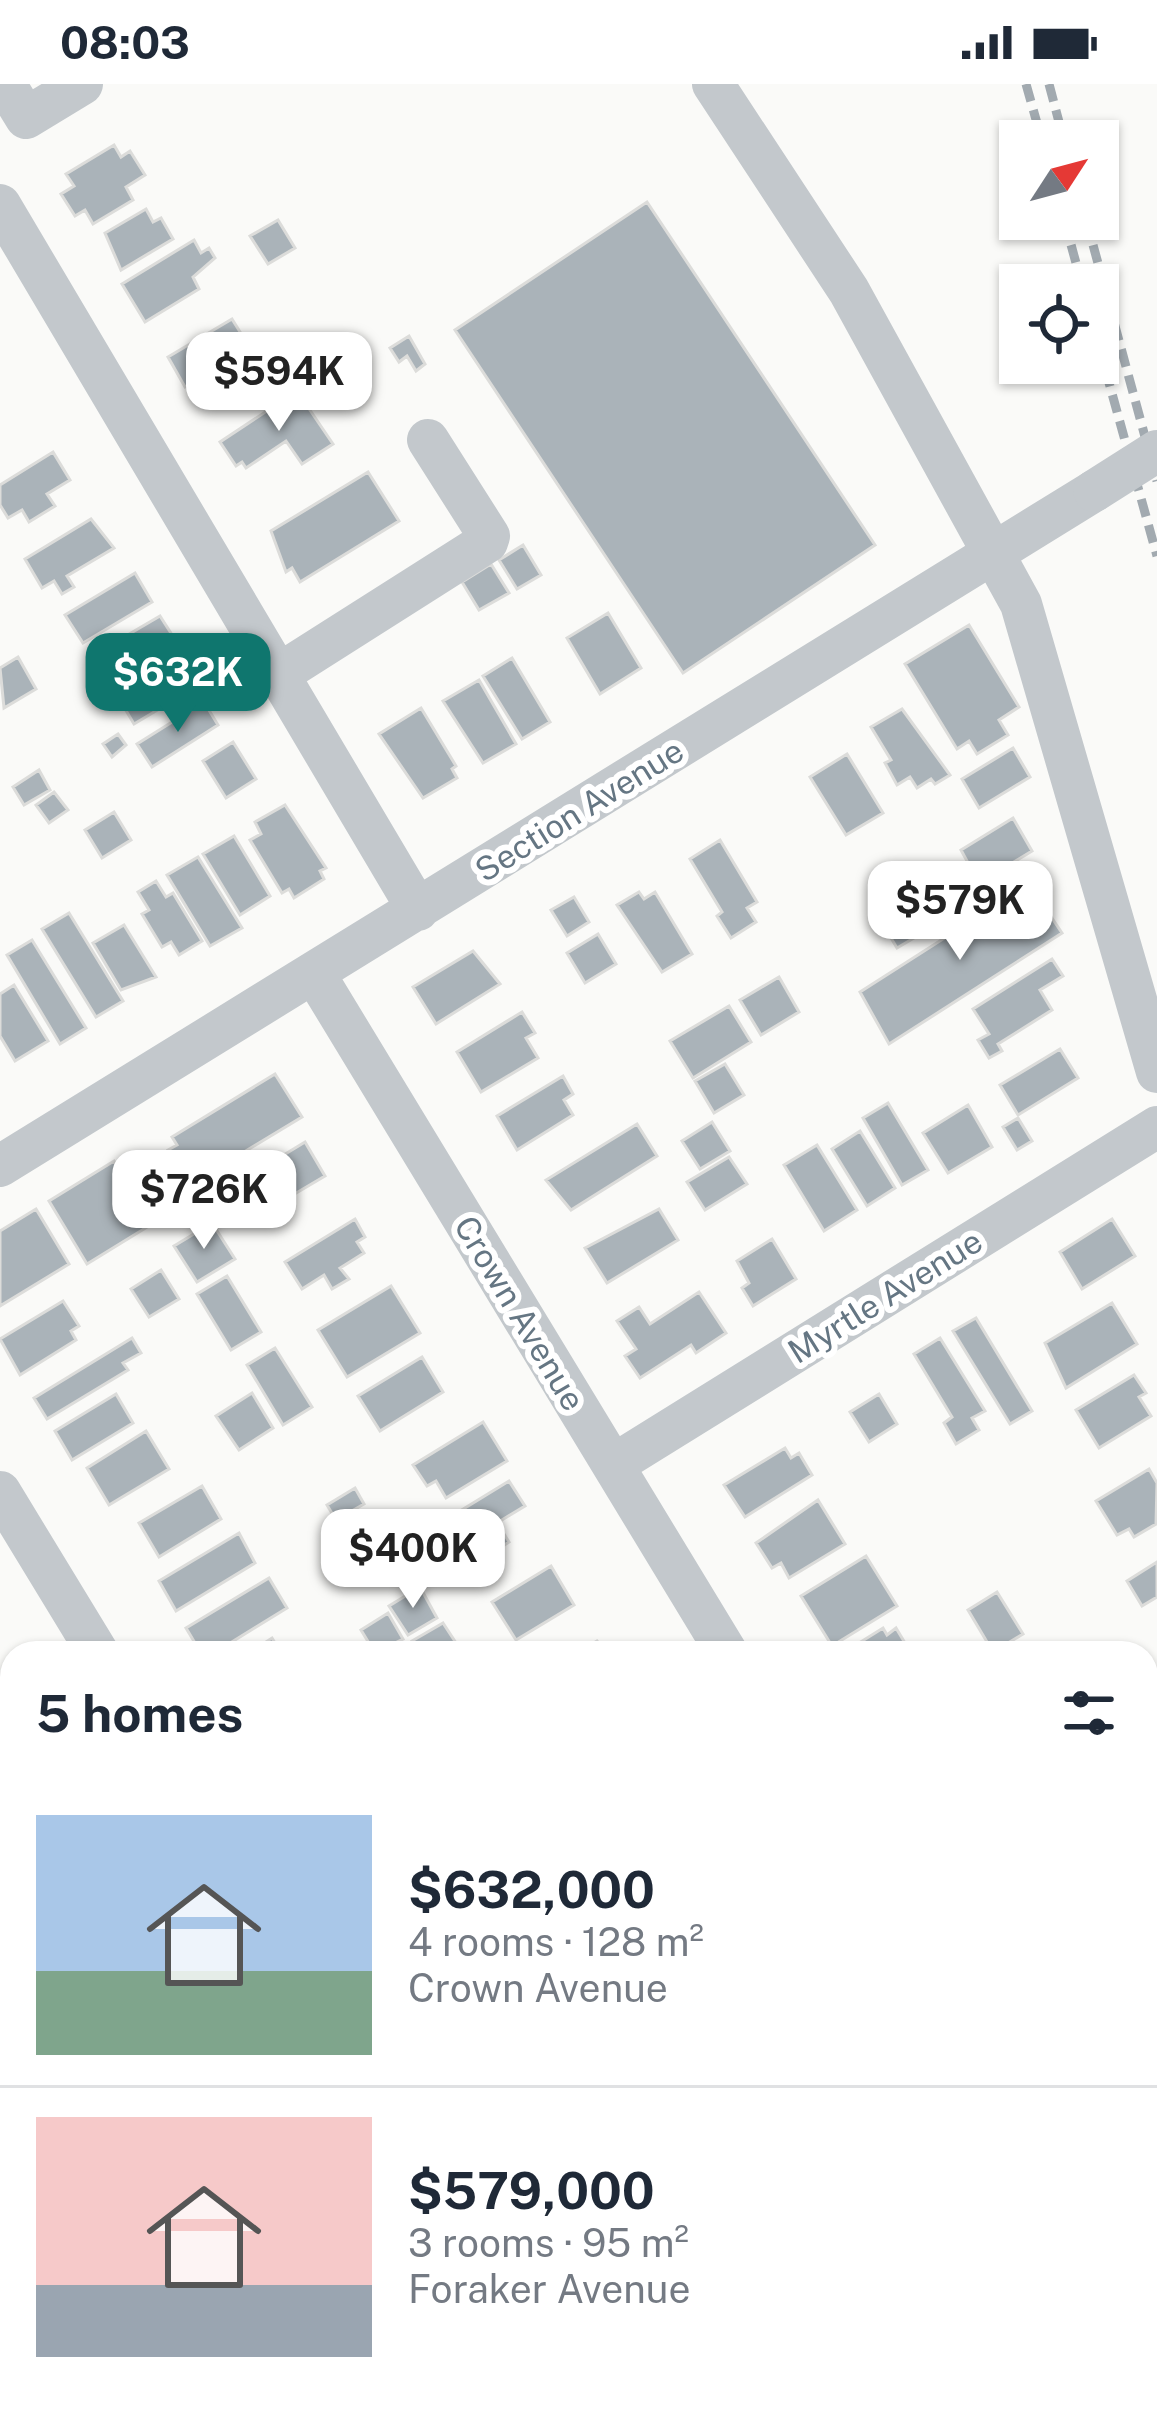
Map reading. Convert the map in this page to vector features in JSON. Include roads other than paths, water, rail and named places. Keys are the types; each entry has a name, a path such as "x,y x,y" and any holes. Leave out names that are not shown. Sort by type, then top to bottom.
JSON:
{"street":[{"path":"5,84 26,118 82,84"},
{"path":"713,84 849,291 1021,604 1157,1072"},
{"path":"0,205 418,910"},
{"path":"276,676 487,542 490,536 428,440"},
{"name":"Section Avenue","path":"0,1166 1157,451"},
{"name":"Crown Avenue","path":"314,973 721,1641"},
{"name":"Myrtle Avenue","path":"613,1465 1157,1127"},
{"path":"0,1492 91,1641"}],"railway":[{"path":"1026,84 1036,120"},
{"path":"1049,84 1058,120"},
{"path":"1070,240 1076,264"},
{"path":"1092,240 1157,481"},
{"path":"1109,384 1157,556"}]}
